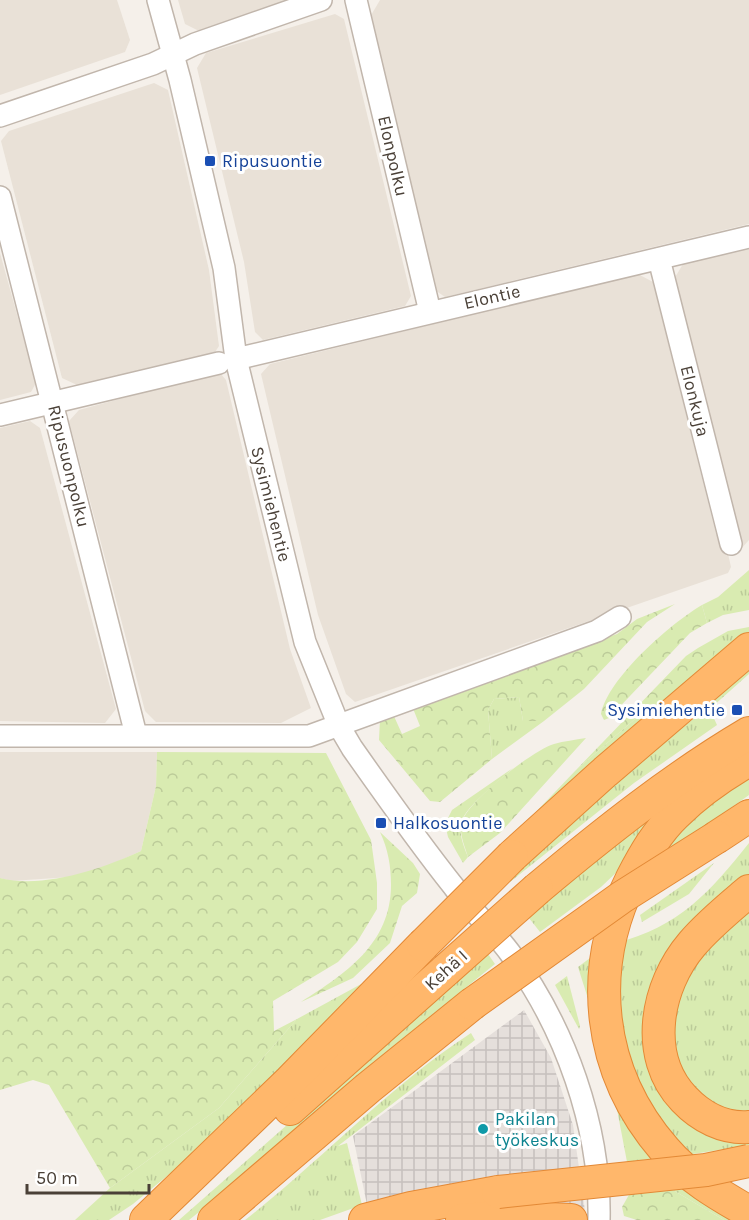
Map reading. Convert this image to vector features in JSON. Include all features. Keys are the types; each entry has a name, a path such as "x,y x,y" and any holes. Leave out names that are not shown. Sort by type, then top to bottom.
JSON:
{"highway":[{"path":"146,1220 290,1081 512,856 605,772 749,649"},
{"name":"Kehä I","path":"154,1220 240,1153 537,889 629,813 711,756 749,733"},
{"path":"749,760 696,796 675,815 652,844 622,899 611,927 603,980 613,1055 629,1096 649,1130 666,1152 691,1174 749,1212"},
{"path":"214,1220 368,1088 472,1004 613,903 749,816"},
{"path":"749,891 708,927 684,956 663,1000 658,1033 665,1066 681,1097 708,1119 725,1125 749,1128"},
{"path":"365,1220 411,1208 499,1205 749,1161"},
{"path":"462,1220 499,1205 571,1220"}],"street":[{"name":"Sysimiehentie","path":"158,0 224,268 228,361 305,642 339,726 454,888 510,953 542,1004 576,1081 587,1121 597,1184 599,1220"},
{"path":"0,116 153,64 195,44 321,0"},
{"name":"Elonpolku","path":"356,0 430,312"},
{"name":"Ripusuonpolku","path":"0,197 136,735"},
{"name":"Elontie","path":"0,415 749,237"},
{"name":"Elonkuja","path":"659,259 731,544"},
{"path":"0,736 309,736 597,631 620,617"}],"shaded area":[{"path":"0,0 117,0 130,40 125,52 0,95"},
{"path":"178,0 289,0 199,31 185,24"},
{"path":"380,0 749,0 749,224 445,297 435,290 370,17"},
{"path":"335,14 344,19 411,296 405,306 263,340 255,332 244,262 197,68 206,53"},
{"path":"154,83 168,90 209,270 219,346 215,352 77,385 62,378 1,141 9,131"},
{"path":"749,247 749,540 739,551 674,279 683,264"},
{"path":"0,253 36,383 31,392 0,400"},
{"path":"638,274 653,282 716,534 726,545 731,567 728,573 355,702 346,694 318,615 261,374 270,364"},
{"path":"220,373 226,380 290,649 311,708 281,723 156,722 145,711 69,421 79,410"},
{"path":"30,421 40,428 116,709 105,723 0,721 0,428"},
{"path":"0,752 157,752 156,786 141,851 108,866 71,877 11,881 0,878"},
{"path":"524,1010 551,1058 573,1125 586,1218 367,1205 353,1136"}],"green space":[{"path":"749,570 749,610 723,615 707,623 702,605 718,597"},
{"path":"675,604 647,622 584,689 544,721 523,721 519,697 494,699 488,710 492,759 440,802 430,801 379,740 380,719 393,714 402,734 420,726 412,706 617,634 637,619"},
{"path":"702,605 707,623 690,633 609,718 604,720 601,714 606,700 628,668 658,638"},
{"path":"749,627 749,632 710,667 713,648 698,648 728,631"},
{"path":"713,647 713,656 708,665 692,683 654,711 643,712 576,770 686,656 698,648"},
{"path":"749,667 749,674 712,707 711,712 717,725 634,783 510,882 508,880 616,780 706,709"},
{"path":"519,697 523,721 544,721 492,759 488,710 494,699"},
{"path":"654,711 509,840 576,770 643,712"},
{"path":"586,738 500,833 468,857 461,825 473,804 500,779 544,748"},
{"path":"157,752 326,753 371,840 377,883 377,909 357,942 338,962 273,1001 274,1031 297,1019 219,1108 110,1188 49,1085 33,1080 0,1090 0,878 17,881 53,879 90,870 141,851 156,786"},
{"path":"513,768 468,810 463,818 462,841 468,857 463,863 448,837 445,824 452,810"},
{"path":"749,773 749,795 653,864 678,831"},
{"path":"667,798 620,869 601,887 540,932 529,918 550,893"},
{"path":"380,832 413,863 420,874 417,893 402,906 390,943 353,978 301,1002 349,968 374,941 383,924 389,906 391,878 387,851"},
{"path":"749,843 749,878 728,896 652,1051 749,1137 749,1145 681,1156 619,1054 616,943 658,928 692,905 721,877"},
{"path":"714,863 689,894 642,922 640,915"},
{"path":"749,905 749,1118 711,1110 672,1060 678,985 716,931"},
{"path":"488,954 495,964 359,1074 199,1212 189,1220 179,1220 446,985"},
{"path":"594,955 589,1002 578,967"},
{"path":"567,976 580,1026 579,1029 555,985"},
{"path":"363,983 367,987 195,1153 133,1204 109,1220 75,1220 110,1188 219,1108 297,1019"},
{"path":"471,1033 475,1040 338,1146 347,1143 362,1205 320,1220 245,1220 383,1100"},
{"path":"615,1099 657,1158 627,1162"},
{"path":"686,1187 743,1220 724,1220 671,1189"},
{"path":"671,1189 724,1220 637,1220 624,1216 622,1207 630,1193"}],"place":[{"name":"Ripusuontie","path":"210,161"},
{"name":"Sysimiehentie","path":"737,710"},
{"name":"Halkosuontie","path":"381,823"},
{"name":"Pakilan työkeskus","path":"483,1129"}]}
